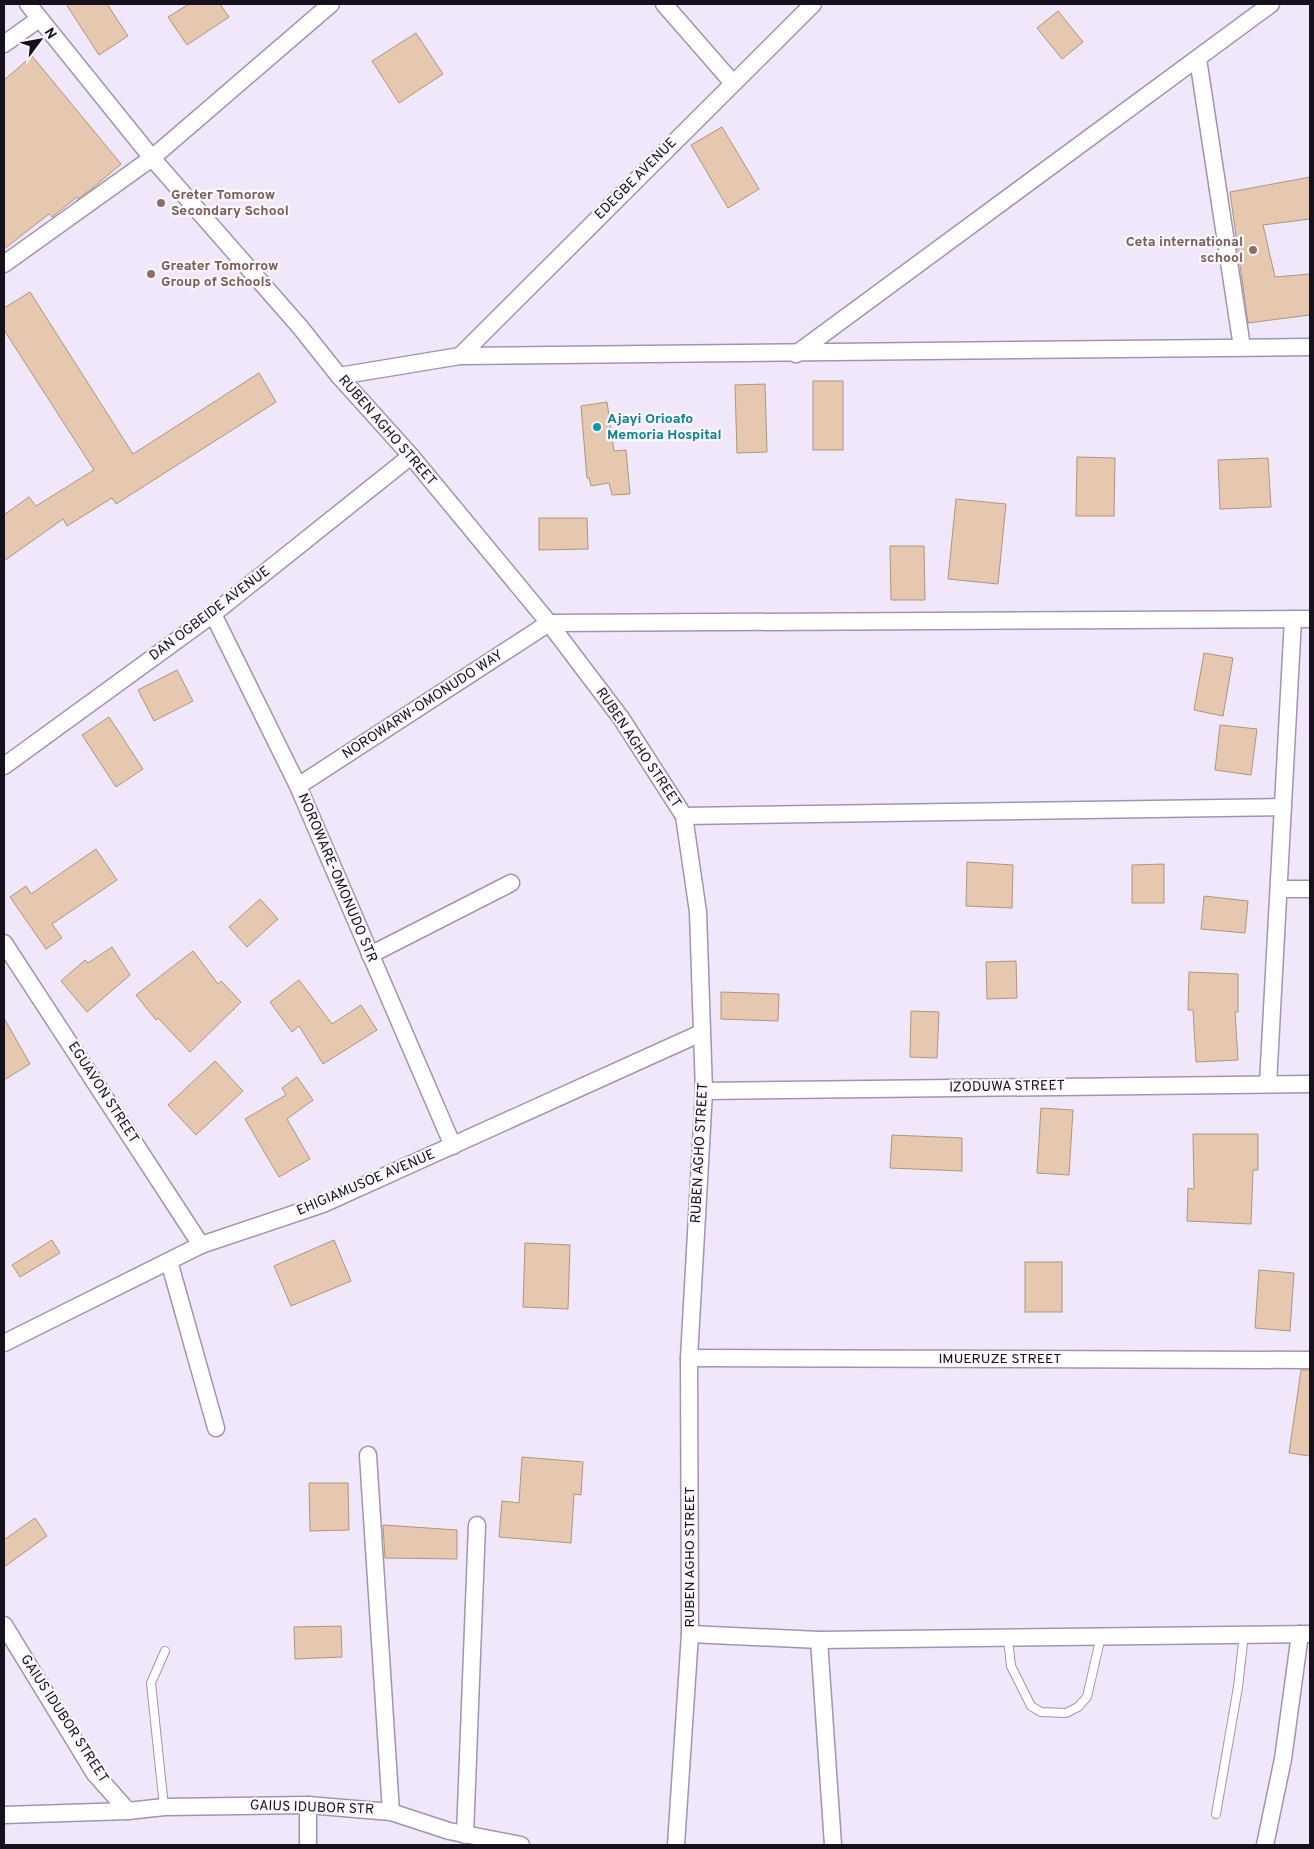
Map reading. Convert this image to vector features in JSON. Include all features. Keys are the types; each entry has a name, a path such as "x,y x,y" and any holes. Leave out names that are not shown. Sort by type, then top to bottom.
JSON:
{"street":[{"name":"RUBEN AGHO STREET","path":"28,4 152,158 300,327 339,376 411,456 549,623 621,718 684,816 698,912 704,1091 689,1358 690,1634 676,1845"},
{"path":"4,264 152,158 331,4"},
{"path":"664,4 732,82"},
{"name":"EDEGBE AVENUE","path":"460,356 732,82 813,4"},
{"path":"796,354 1271,4"},
{"path":"4,44 39,19"},
{"path":"1198,59 1242,347"},
{"path":"339,376 460,356 796,354 1310,347"},
{"name":"DAN OGBEIDE AVENUE","path":"4,766 213,614 411,456"},
{"name":"NOROWARE-OMONUDO STR","path":"213,614 298,786 453,1146"},
{"path":"549,623 1310,619"},
{"path":"1268,1084 1293,620"},
{"name":"NOROWARW-OMONUDO WAY","path":"298,786 549,623"},
{"path":"684,816 1283,807"},
{"path":"370,955 511,884"},
{"path":"1279,889 1310,889"},
{"name":"EGUAVON STREET","path":"4,943 201,1245"},
{"name":"EHIGIAMUSOE AVENUE","path":"4,1343 201,1245 323,1204 701,1033"},
{"name":"IZODUWA STREET","path":"704,1091 1310,1084"},
{"path":"169,1260 216,1428"},
{"name":"IMUERUZE STREET","path":"689,1358 1310,1360"},
{"path":"368,1455 390,1812"},
{"path":"465,1835 477,1525"},
{"name":"GAIUS IDUBOR STREET","path":"4,1625 95,1774 128,1810"},
{"path":"690,1634 819,1640 1305,1634 1283,1759 1265,1845"},
{"path":"819,1640 833,1845"},
{"path":"308,1805 308,1845"},
{"name":"GAIUS IDUBOR STR","path":"4,1815 164,1807 308,1805 390,1812 465,1835 521,1845"}],"lane":[{"path":"1216,1814 1238,1687 1244,1634"},
{"path":"1008,1639 1012,1666 1031,1706 1042,1712 1066,1713 1078,1707 1087,1697 1101,1636"},
{"path":"164,1807 151,1683 165,1651"}],"building":[{"path":"66,4 107,4 128,36 99,55"},
{"path":"189,4 220,4 229,17 187,45 168,17"},
{"path":"1058,11 1083,42 1062,59 1037,28"},
{"path":"416,33 443,74 399,103 372,61"},
{"path":"32,56 121,164 78,199 77,197 52,217 49,214 4,249 4,80"},
{"path":"722,127 759,189 728,208 691,145"},
{"name":"Ceta international school","path":"1310,177 1310,219 1263,225 1275,277 1310,274 1310,315 1248,323 1230,192"},
{"path":"30,292 133,454 259,373 276,402 116,504 112,498 67,526 63,519 4,561 4,515 29,497 36,506 94,470 4,330 4,308"},
{"path":"813,381 843,381 843,450 813,450"},
{"path":"765,384 767,452 737,453 735,385"},
{"name":"Ajayi Orioafo Memoria Hospital","path":"607,402 614,451 626,450 630,494 612,495 609,483 591,486 589,478 587,478 581,406"},
{"path":"1077,457 1115,458 1114,516 1076,516"},
{"path":"1268,458 1271,507 1220,509 1218,460"},
{"path":"956,499 1006,504 998,584 948,579"},
{"path":"539,518 587,518 588,549 539,550"},
{"path":"890,546 924,546 925,600 891,600"},
{"path":"1204,653 1233,658 1223,716 1194,710"},
{"path":"177,670 193,701 154,721 138,690"},
{"path":"109,717 143,769 116,787 82,735"},
{"path":"1220,725 1257,729 1251,775 1215,770"},
{"path":"96,849 117,880 52,924 62,938 46,949 10,897 26,886 31,894"},
{"path":"967,862 1013,865 1012,908 966,906"},
{"path":"1164,864 1164,903 1132,903 1132,865"},
{"path":"1204,896 1248,901 1245,933 1201,929"},
{"path":"260,899 278,919 247,947 229,927"},
{"path":"112,947 130,975 87,1012 61,981 85,960 88,963"},
{"path":"193,951 218,984 221,981 241,1002 190,1052 158,1018 156,1020 136,995"},
{"path":"1016,961 1017,998 987,999 986,962"},
{"path":"1189,972 1238,974 1238,1012 1235,1012 1238,1060 1196,1062 1193,1010 1188,1010"},
{"path":"299,980 332,1024 361,1005 377,1030 323,1064 299,1026 292,1032 270,1002"},
{"path":"721,992 779,994 778,1021 721,1019"},
{"path":"911,1011 939,1012 937,1058 910,1057"},
{"path":"4,1018 30,1064 4,1080"},
{"path":"215,1061 243,1091 196,1135 168,1105"},
{"path":"297,1077 313,1100 287,1119 310,1159 279,1177 245,1119 286,1095 282,1088"},
{"path":"1041,1108 1073,1110 1069,1175 1037,1173"},
{"path":"1193,1134 1258,1134 1258,1170 1253,1170 1251,1224 1187,1221 1188,1188 1194,1189"},
{"path":"892,1135 962,1138 962,1171 890,1168"},
{"path":"52,1240 60,1253 20,1277 12,1265"},
{"path":"334,1240 351,1281 291,1306 274,1266"},
{"path":"525,1243 570,1245 568,1309 523,1307"},
{"path":"1025,1262 1062,1262 1062,1312 1025,1312"},
{"path":"1259,1270 1294,1273 1290,1331 1255,1328"},
{"path":"1301,1370 1310,1370 1310,1456 1289,1453"},
{"path":"522,1457 583,1462 581,1495 574,1494 571,1543 499,1537 502,1501 519,1503"},
{"path":"309,1483 348,1483 349,1530 310,1531"},
{"path":"35,1518 47,1536 4,1567 4,1540"},
{"path":"383,1525 457,1530 457,1559 385,1558"},
{"path":"341,1626 342,1657 295,1659 294,1627"}],"place":[{"name":"Greter Tomorow Secondary School","path":"161,203"},
{"name":"Ceta international school","path":"1253,250"},
{"name":"Greater Tomorrow Group of Schools","path":"151,274"},
{"name":"Ajayi Orioafo Memoria Hospital","path":"597,427"}]}
